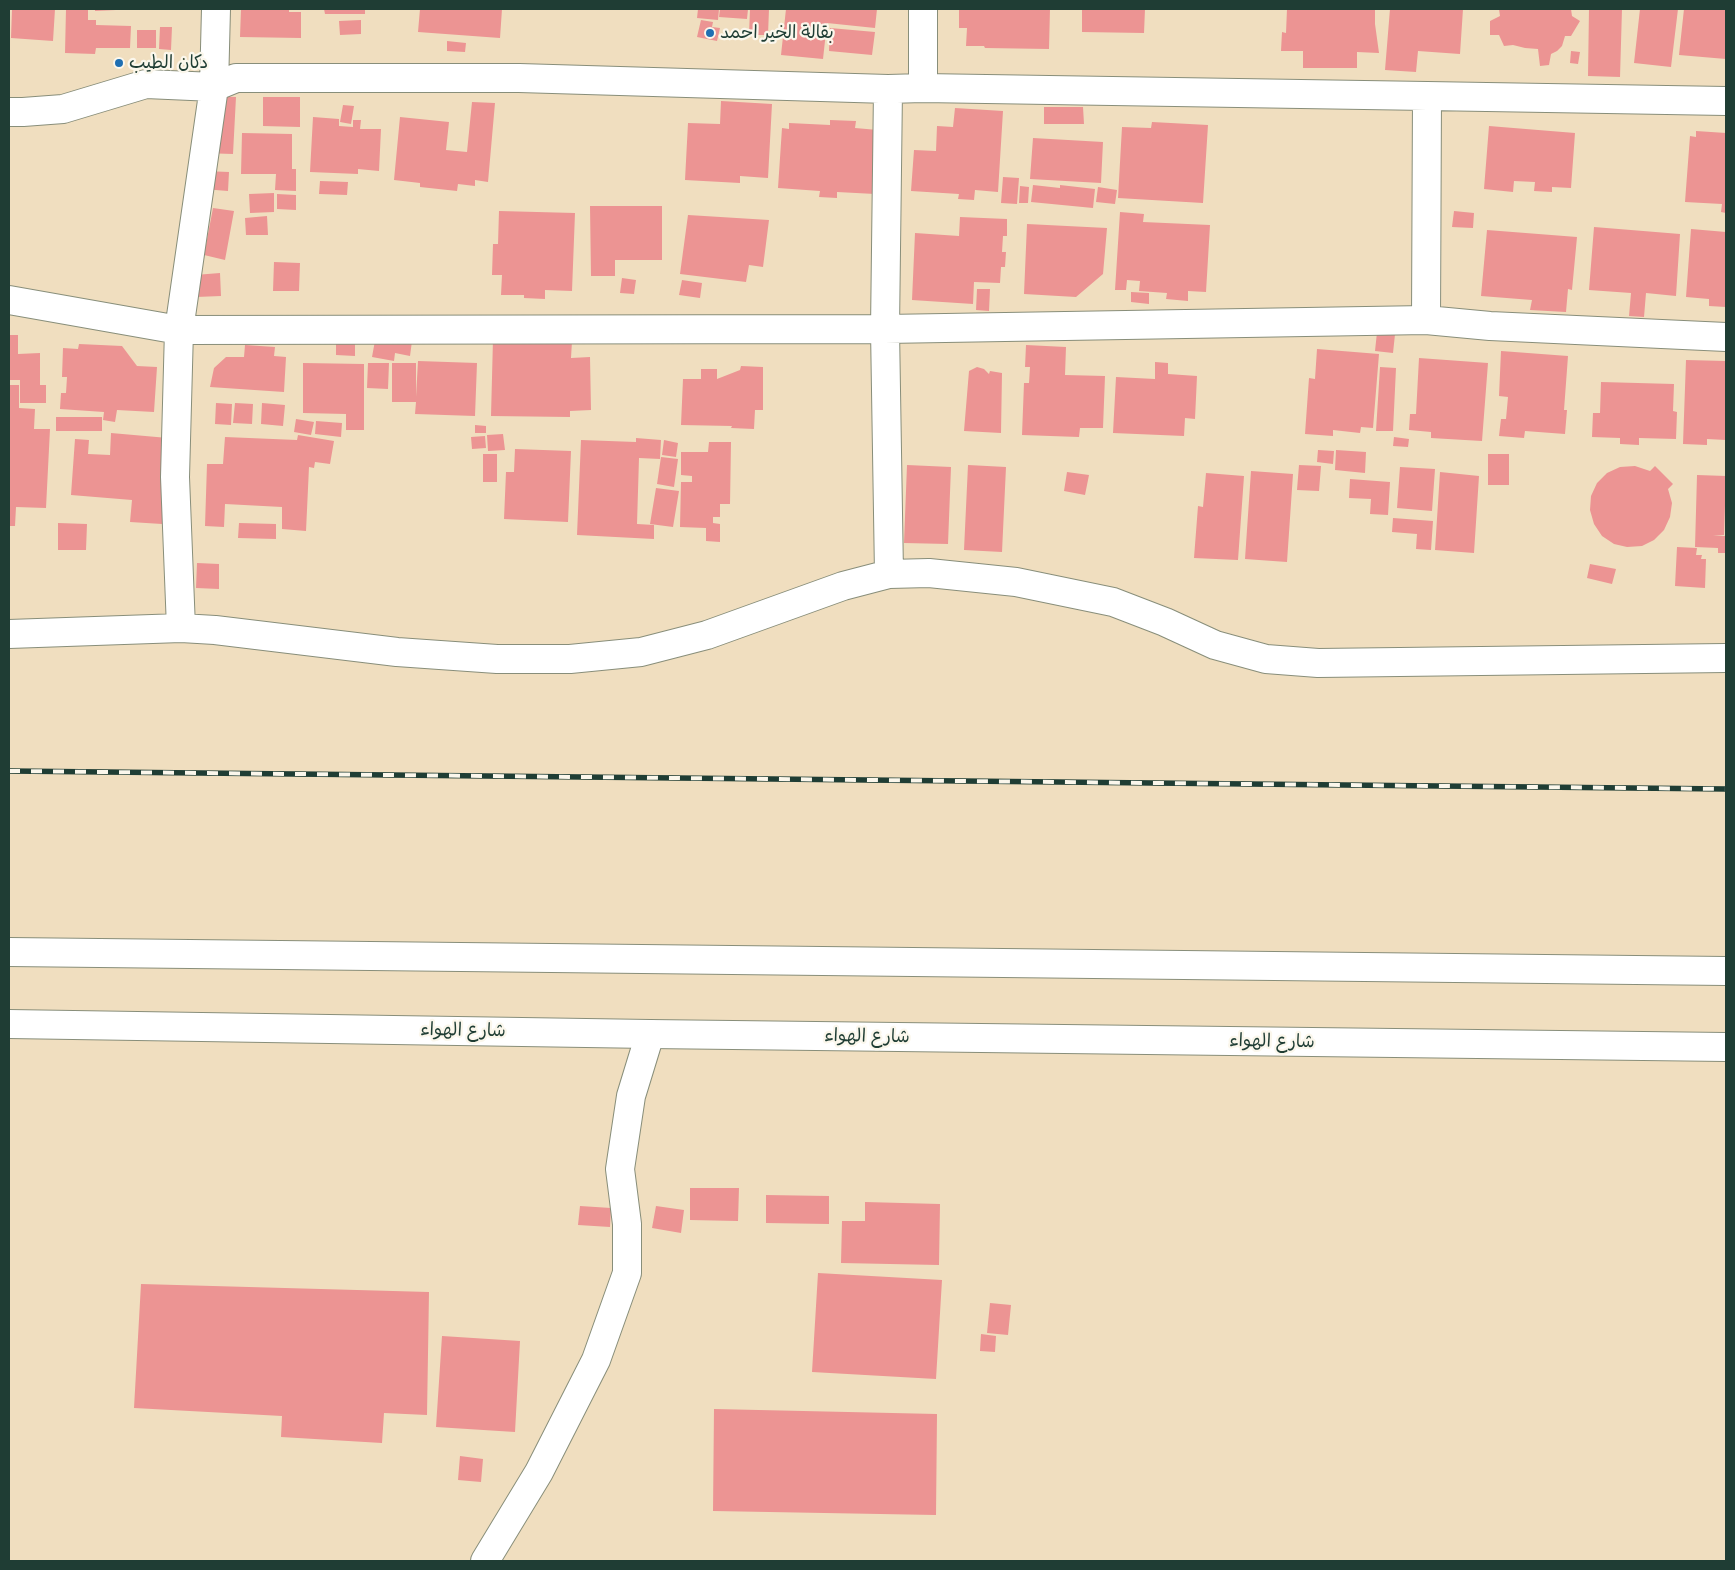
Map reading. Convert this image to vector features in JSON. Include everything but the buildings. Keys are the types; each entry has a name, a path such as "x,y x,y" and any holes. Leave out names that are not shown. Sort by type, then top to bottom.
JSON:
{"main road":[{"path":"181,628 175,477 179,330 214,87 216,9"},
{"path":"923,9 923,88"},
{"path":"9,112 63,109 146,84 214,87 236,78 519,78 888,89 923,88 1726,101"},
{"path":"888,89 885,330 889,574"},
{"path":"1426,320 1427,96"},
{"path":"9,300 179,330 885,330 1426,320 1490,326 1726,337"},
{"path":"9,634 181,628 215,630 397,652 497,659 570,659 641,652 707,636 844,586 889,574 929,573 1016,582 1113,602 1165,622 1215,645 1266,659 1318,663 1726,658"},
{"path":"9,952 1726,971"},
{"name":"شارع الهواء","path":"9,1024 1726,1048"},
{"path":"484,1561 539,1472 596,1360 628,1274 628,1224 620,1169 631,1096 650,1034"}],"railway":[{"path":"9,771 1726,789"}],"place":[{"name":"بقالة الخير احمد","path":"710,33"},
{"name":"دكان الطيب","path":"119,63"}]}
